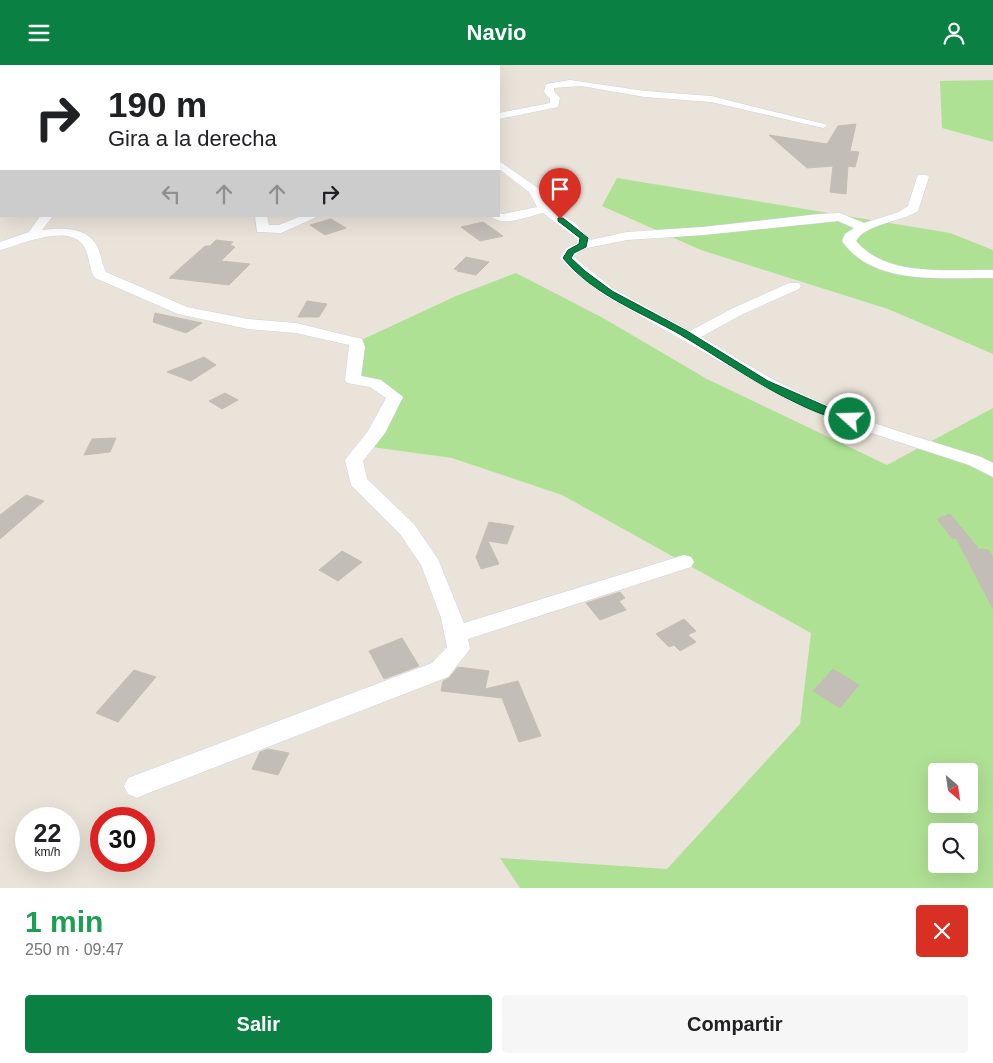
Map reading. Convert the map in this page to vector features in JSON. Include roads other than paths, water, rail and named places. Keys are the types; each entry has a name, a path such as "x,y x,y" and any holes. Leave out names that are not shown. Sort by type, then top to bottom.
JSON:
{"street":[{"path":"500,116 555,105 555,98 549,92 549,86 563,81 651,96 711,99 763,109 823,125"},
{"path":"500,165 534,190 541,204 546,209 584,238 583,245"},
{"path":"923,177 914,208 903,215 863,227 850,237 849,241 864,257 878,264 905,269 993,274"},
{"path":"500,217 546,209"},
{"path":"261,217 263,225 261,229 274,230 310,217"},
{"path":"863,227 840,217 703,231 627,236 583,245 571,251 567,258 582,273 609,293 690,337 765,383 817,407 974,461 993,471"},
{"path":"0,246 41,225 85,238 91,247 94,262 100,275 183,311 248,324 296,328 357,342 357,353 351,370 353,380 375,383 395,397 376,433 354,460 358,481 407,529 431,564 452,618 459,649 440,670 137,786"},
{"path":"690,337 738,311 794,286"},
{"path":"456,635 684,562"}]}
